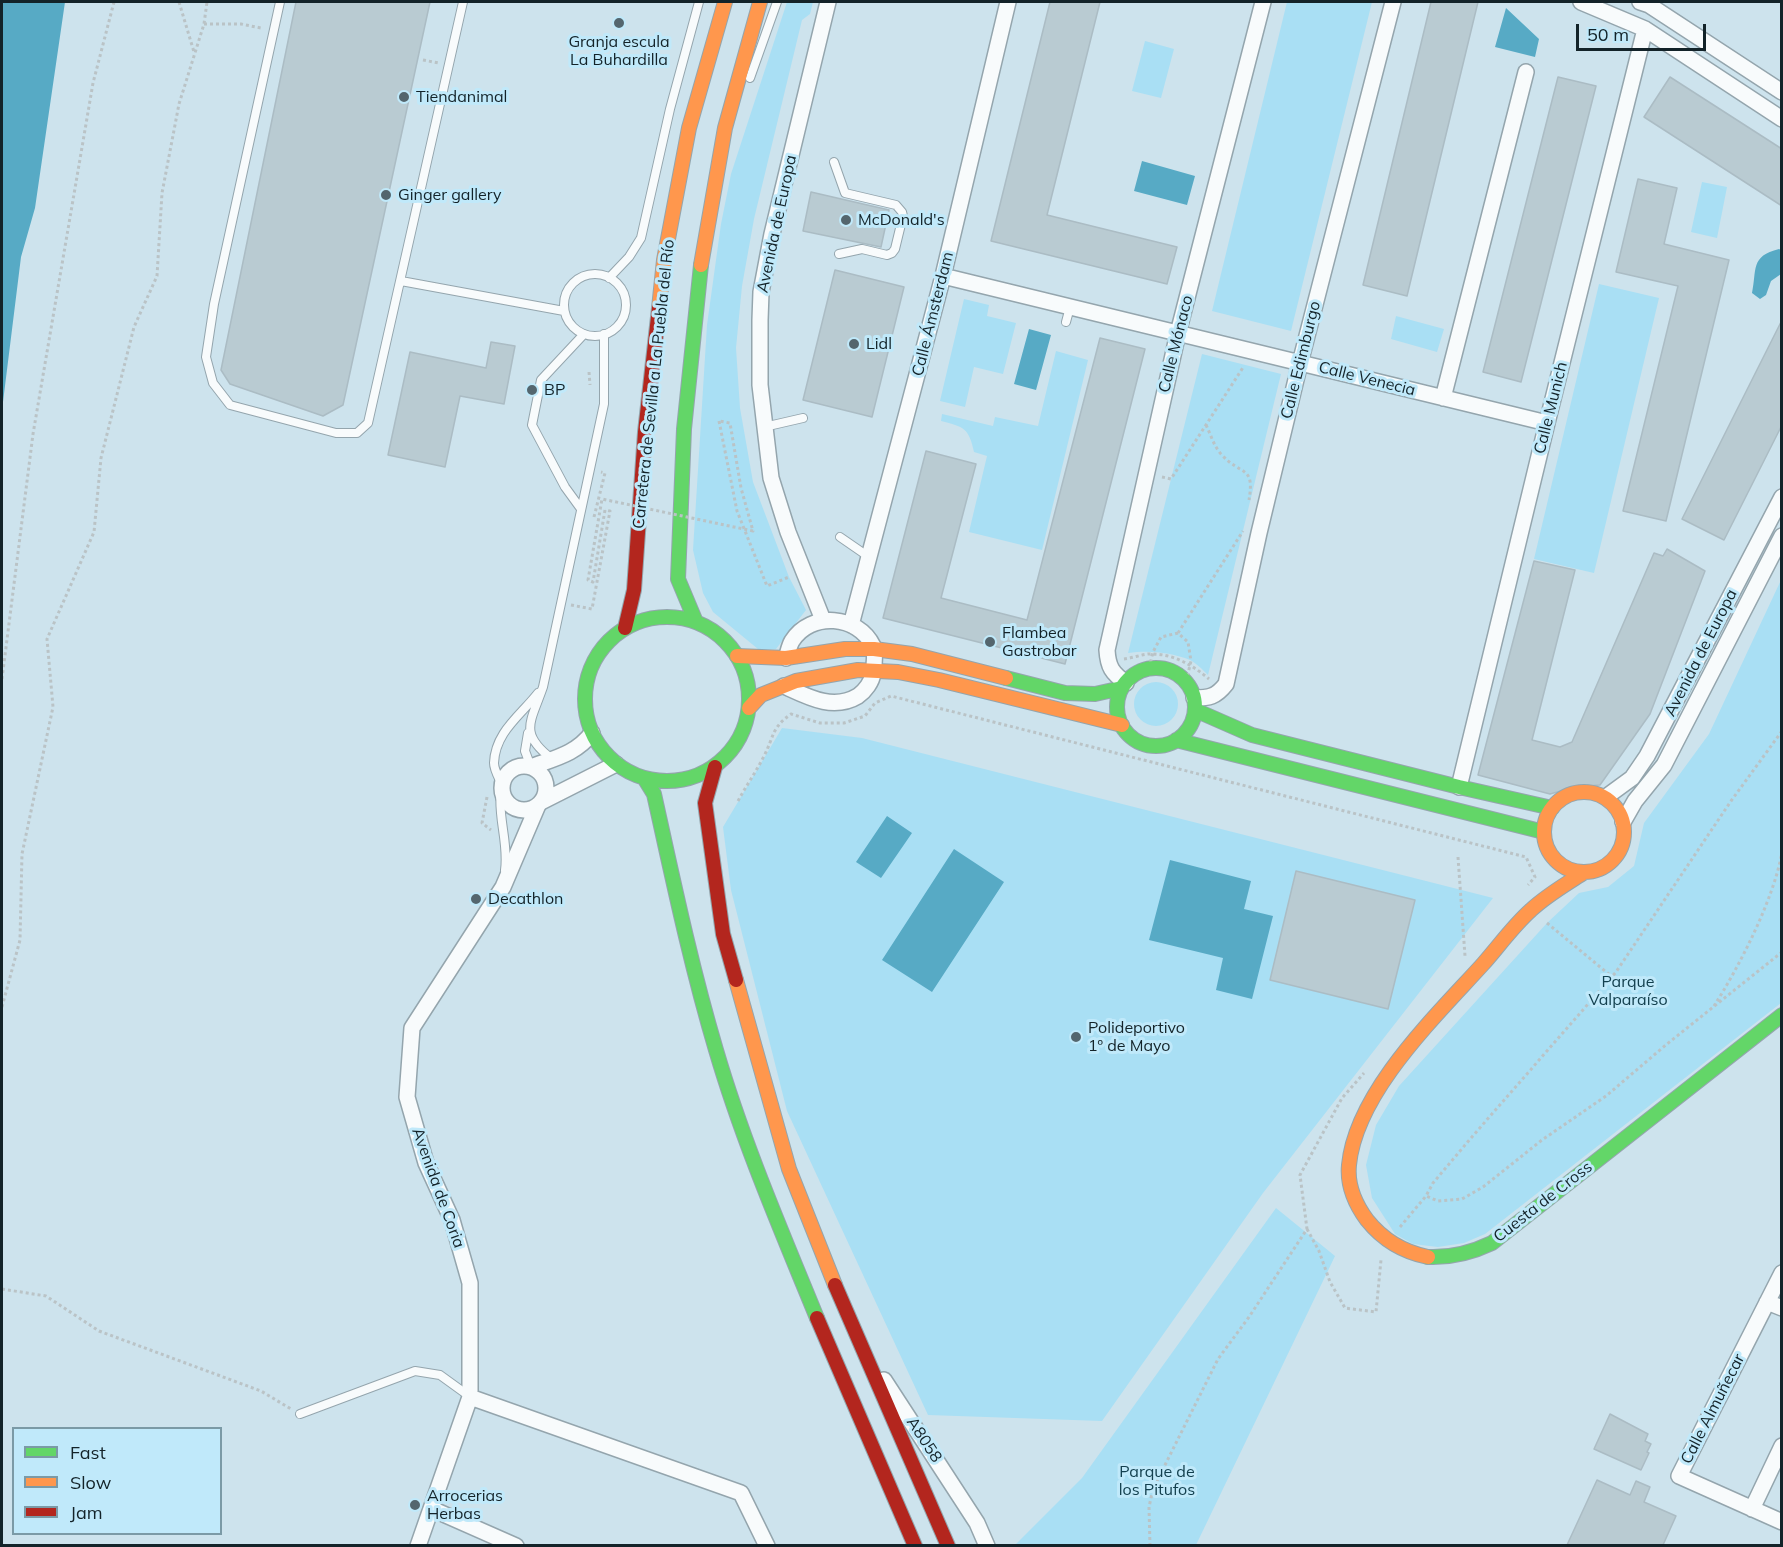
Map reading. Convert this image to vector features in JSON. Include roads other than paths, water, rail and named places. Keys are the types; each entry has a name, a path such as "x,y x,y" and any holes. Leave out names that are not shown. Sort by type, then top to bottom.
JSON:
{"main road":[{"name":"Carretera de Sevilla a La Puebla del Río","path":"625,628 634,590 645,432 664,260 689,128 724,2"},
{"path":"696,622 678,579 684,429 700,269 720,152 760,2"},
{"path":"646,781 690,778 715,767 729,753 742,732 749,708 747,681 737,656 719,636 696,622 672,617 647,619 625,628 606,644 593,663 586,686 585,710 592,732 602,750 616,764 646,781 654,794 682,922 716,1051 759,1177 828,1345 915,1545"},
{"path":"737,656 786,658 845,650 874,649 912,654 1065,693 1095,694 1124,685"},
{"path":"1151,662 1172,672 1185,682 1194,704 1192,722 1185,733 1164,745 1146,745 1129,735 1122,725 1117,708 1118,697 1124,685 1151,662"},
{"path":"749,708 761,695 796,681 847,672 898,672 1122,725"},
{"path":"1194,704 1252,735 1552,808"},
{"path":"1176,740 1544,832"},
{"path":"715,767 705,803 723,934 789,1169 857,1338 948,1545"},
{"path":"1586,791 1606,797 1618,810 1625,826 1624,844 1615,859 1601,870 1583,873 1566,868 1552,857 1546,845 1544,832 1546,819 1552,808 1567,795 1586,791"},
{"name":"Cuesta de Cross","path":"1535,907 1541,879 1552,857"},
{"name":"Cuesta de Cross","path":"1583,873 1535,907 1423,1030 1381,1086 1361,1124 1349,1165 1352,1191 1356,1203 1370,1224 1390,1242 1411,1254 1438,1258 1465,1254 1492,1243 1782,1015"}],"street":[{"name":"Avenida de Europa","path":"823,620 796,574 788,532 771,478 764,427 760,349 763,282 772,234 828,2"},
{"name":"Calle Ámsterdam","path":"851,624 943,276 1008,2"},
{"name":"Calle Mónaco","path":"1124,685 1108,664 1107,650 1178,333 1263,2"},
{"name":"Calle Edimburgo","path":"1194,704 1218,694 1227,679 1300,363 1393,2"},
{"path":"1581,2 1645,29 1782,119"},
{"path":"1646,3 1782,92"},
{"name":"Calle Munich","path":"1459,787 1645,29"},
{"path":"1443,398 1526,72"},
{"name":"Calle Venecia","path":"943,276 1547,423"},
{"name":"Avenida de Europa","path":"1606,797 1632,778 1647,756 1782,497"},
{"name":"Avenida de Europa","path":"1623,822 1635,801 1664,765 1782,536"},
{"path":"784,686 828,703 842,703 863,693 874,671 874,649 866,636 851,624 837,620 823,620 806,627 793,640 786,658"},
{"path":"531,767 568,754 583,744 592,732"},
{"path":"539,804 546,793 545,782 540,772 531,767 521,766 512,769 505,776 502,787 504,798 510,806 519,810 529,810 616,764"},
{"name":"Avenida de Coria","path":"418,1545 471,1397 470,1283 452,1220 426,1163 407,1097 412,1028 503,886 539,804"},
{"name":"Calle Almuñecar","path":"1782,1273 1679,1476 1782,1522"},
{"path":"1767,1302 1782,1308"},
{"name":"A8058","path":"857,1338 977,1523 987,1545"},
{"path":"471,1397 741,1493 767,1545"},
{"path":"1752,1509 1782,1446"},
{"path":"432,1509 516,1545"}],"lane":[{"path":"279,2 214,304 206,357 213,383 230,405 336,433 357,433 368,423 463,2"},
{"path":"609,278 629,257 641,238 670,110 699,2"},
{"path":"720,152 777,2"},
{"path":"834,162 845,193 896,205 903,216 892,253 887,255 862,249 839,254"},
{"path":"589,275 609,278 619,286 624,295 626,306 621,321 614,329 604,334 595,336 584,334 568,321 564,311 565,297 569,287 577,280 589,275"},
{"path":"401,281 564,311"},
{"path":"1066,322 1070,307"},
{"path":"581,509 565,488 532,425 541,380 584,334"},
{"path":"531,767 525,752 530,723 543,687 604,404 604,334"},
{"path":"764,427 803,418"},
{"path":"840,537 869,557"},
{"name":"Avenida de Coria","path":"503,886 507,861 499,802 502,787 494,765 497,744 504,731 543,687"},
{"path":"530,723 530,737 537,748 553,759"},
{"path":"300,1414 415,1371 440,1375 471,1397"}],"place":[{"name":"Granja escula La Buhardilla","path":"619,23"},
{"name":"Tiendanimal","path":"404,97"},
{"name":"Ginger gallery","path":"386,195"},
{"name":"McDonald's","path":"846,220"},
{"name":"Lidl","path":"854,344"},
{"name":"BP","path":"532,390"},
{"name":"Flambea Gastrobar","path":"990,642"},
{"name":"Decathlon","path":"476,899"},
{"name":"Polideportivo 1º de Mayo","path":"1076,1037"},
{"name":"Arrocerias Herbas","path":"415,1505"}],"park label":[{"name":"Parque Valparaíso","path":"1628,991"},
{"name":"Parque de los Pitufos","path":"1157,1481"}]}
